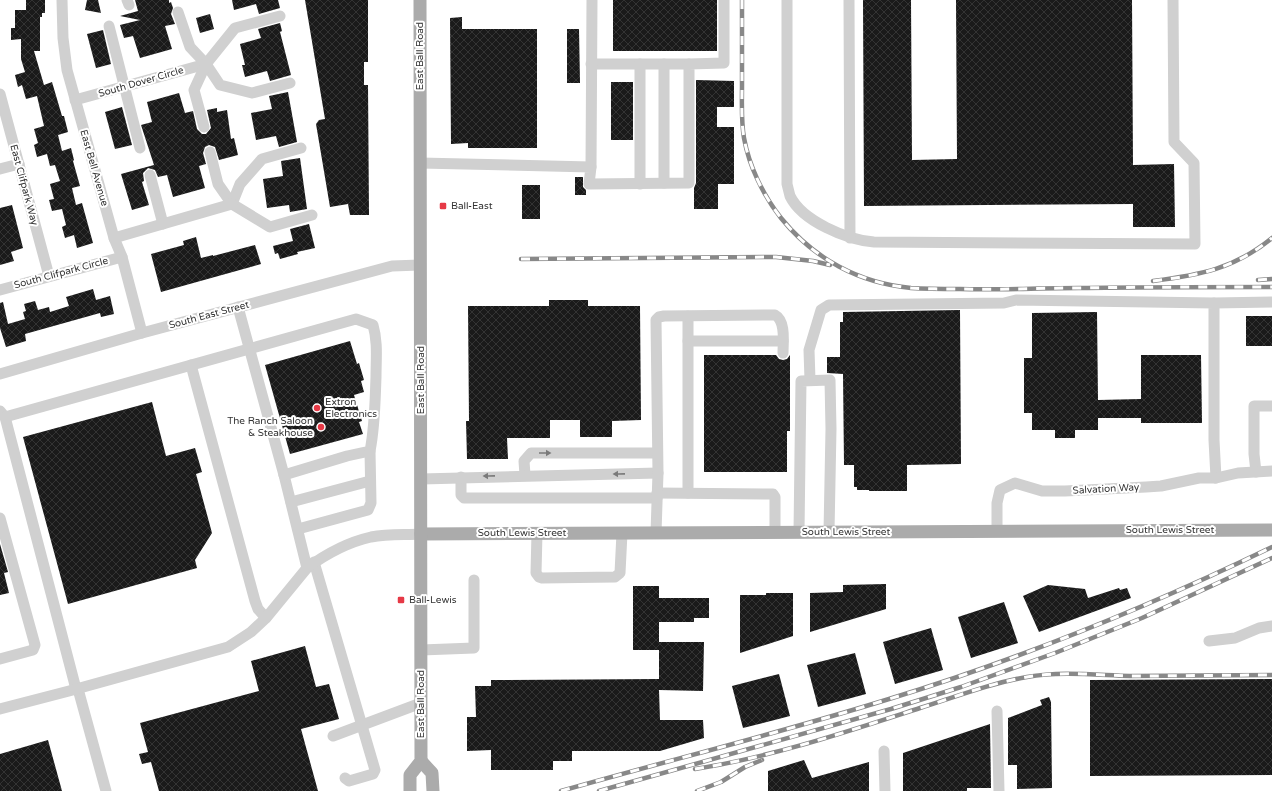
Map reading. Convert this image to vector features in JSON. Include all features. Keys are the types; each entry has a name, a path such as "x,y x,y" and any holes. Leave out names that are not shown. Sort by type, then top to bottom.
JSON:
{"main road":[{"name":"East Ball Road","path":"420,0 421,761"},
{"name":"South Lewis Street","path":"421,534 1272,530"},
{"path":"409,791 410,775 421,761 432,773 432,791"}],"street":[{"name":"East Bell Avenue","path":"62,0 66,70 114,238 122,257 142,333"},
{"path":"592,0 590,184 689,183 689,64"},
{"path":"591,64 724,63 724,0"},
{"path":"787,0 787,184 790,196 798,207 818,224 862,242 1195,244 1194,163 1174,142 1173,0"},
{"path":"849,0 850,238"},
{"path":"178,12 190,47 206,64 220,85 252,93 290,83"},
{"path":"204,127 194,90 206,64 235,28 280,16"},
{"path":"109,26 140,148"},
{"name":"South Dover Circle","path":"75,100 206,64"},
{"path":"640,64 640,184"},
{"path":"664,64 664,183"},
{"name":"East Clifpark Way","path":"0,94 49,276"},
{"path":"232,204 240,184 262,159 300,148"},
{"path":"210,152 218,184 232,204 270,227 312,216"},
{"path":"420,163 591,167"},
{"path":"0,169 18,164"},
{"path":"150,175 163,224"},
{"path":"114,238 232,204"},
{"name":"South Clifpark Circle","path":"0,290 122,257"},
{"name":"South East Street","path":"0,374 142,333 392,266 420,265"},
{"path":"810,380 808,350 820,310 829,305 1004,303 1016,300 1214,303 1272,302"},
{"path":"1214,303 1214,440 1216,478 1238,474 1272,471"},
{"path":"238,307 298,529 311,565 375,770 373,774 349,781 344,778"},
{"path":"656,533 658,453 656,320 659,317 664,316 775,315 780,319 782,324 783,353"},
{"path":"688,316 688,493"},
{"path":"106,791 2,414 356,319 372,325 376,337 376,350 374,428 370,451 371,503 368,510 298,529"},
{"path":"688,341 783,341"},
{"path":"191,364 255,602 258,609 266,618"},
{"path":"799,532 801,381 830,380 831,429 829,532"},
{"path":"1256,472 1254,454 1254,406 1272,406"},
{"path":"284,474 370,451"},
{"path":"525,475 524,461 531,453 658,453"},
{"path":"421,479 525,475 658,473"},
{"path":"461,477 461,494 464,498 657,496 688,493 773,494 775,497 776,532"},
{"name":"Salvation Way","path":"997,531 997,503 1000,490 1015,483 1042,491 1066,491 1161,486 1199,478 1216,478"},
{"path":"291,502 370,481"},
{"path":"0,518 35,645 33,650 0,659"},
{"path":"537,533 536,573 542,578 549,578 618,576 620,573 622,533"},
{"path":"0,709 228,647 251,632 266,618 311,565 341,548 371,537 421,534"},
{"path":"421,650 474,648 474,580"},
{"path":"1209,641 1235,638 1259,628 1272,626"},
{"path":"333,736 421,703"},
{"path":"997,711 999,791"},
{"path":"884,750 885,791"}],"building":[{"path":"26,0 45,0 45,13 42,13 42,17 40,17 40,51 34,51 44,85 52,82 62,116 64,116 68,132 58,135 62,151 71,148 80,186 72,188 76,205 82,203 93,243 77,248 74,235 65,238 62,227 66,225 62,209 52,211 49,200 54,199 50,184 60,181 55,165 50,166 47,154 37,157 34,145 38,143 34,129 44,126 37,96 26,99 22,85 18,87 15,75 25,72 21,59 21,39 11,40 11,28 15,28 15,10 26,10"},
{"path":"87,0 98,0 101,13 85,10"},
{"path":"135,0 169,0 169,3 171,2 173,8 171,14 175,24 165,26 172,49 140,58 133,36 124,38 120,25 140,20 120,16 138,11"},
{"path":"232,0 278,0 280,8 259,14 256,4 234,10"},
{"path":"305,0 368,0 368,62 364,62 364,85 368,85 369,215 350,215 348,204 330,207 316,124 319,120 325,119"},
{"path":"613,0 717,0 717,51 613,51"},
{"path":"863,0 911,0 912,160 957,159 956,0 1132,0 1133,165 1174,164 1175,227 1133,227 1133,204 864,206"},
{"path":"210,14 214,29 200,33 196,18"},
{"path":"462,17 462,29 537,29 537,148 468,148 468,143 451,144 450,18"},
{"path":"280,23 282,31 280,32 291,75 270,81 267,71 245,77 242,65 245,65 240,44 261,38 258,29"},
{"path":"567,29 579,29 580,83 567,83"},
{"path":"103,30 111,64 96,68 87,34"},
{"path":"696,80 734,81 734,107 717,107 717,127 734,127 734,184 718,184 718,209 694,209 694,188 696,183"},
{"path":"611,82 633,82 633,140 611,140"},
{"path":"288,92 297,142 279,147 276,136 256,140 251,113 272,109 269,96"},
{"path":"179,93 185,113 193,111 197,129 202,134 206,134 211,128 207,110 217,108 217,112 227,110 231,139 234,138 238,155 219,160 215,147 209,145 205,147 203,153 206,164 199,166 205,188 173,197 167,175 158,177 155,170 148,168 143,173 144,181 142,182 149,205 132,210 121,174 154,165 141,125 152,122 147,102"},
{"path":"122,107 132,145 115,149 105,112"},
{"path":"300,158 307,209 290,212 289,205 267,208 263,179 283,176 281,161"},
{"path":"575,177 583,177 583,187 586,190 586,195 575,195"},
{"path":"522,185 540,185 540,219 522,219"},
{"path":"12,205 23,248 11,252 14,261 0,265 0,208"},
{"path":"309,224 315,248 297,252 298,254 280,259 278,253 275,254 273,246 293,241 290,229"},
{"path":"196,237 201,258 255,245 261,264 161,292 151,254 184,245 183,241"},
{"path":"93,289 96,300 110,296 114,314 101,317 100,313 25,334 26,341 6,347 0,328 0,303 3,302 8,324 25,319 23,312 26,311 24,304 35,301 38,310 49,307 50,312 69,306 66,297"},
{"path":"549,300 588,300 588,306 640,306 641,420 612,421 612,437 580,437 580,420 550,420 550,438 507,438 508,459 467,459 466,421 469,421 468,306 549,306"},
{"path":"960,310 961,464 907,465 907,491 857,490 857,487 854,487 854,465 844,465 843,374 827,373 827,357 840,357 840,322 843,322 843,312"},
{"path":"1097,312 1098,400 1141,399 1141,355 1201,355 1202,423 1141,423 1141,418 1098,418 1098,430 1075,430 1075,438 1055,438 1055,430 1032,430 1032,413 1024,413 1024,358 1032,358 1032,313"},
{"path":"1246,316 1272,316 1272,346 1246,346"},
{"name":"Extron Electronics","path":"350,341 364,380 361,381 364,392 354,395 362,421 359,422 363,434 290,454 265,365"},
{"path":"704,355 776,355 779,359 783,360 787,359 790,355 790,431 787,431 787,472 704,472"},
{"path":"152,402 166,456 195,448 202,472 196,474 212,533 195,560 197,568 68,604 23,437"},
{"path":"0,544 8,572 4,573 9,593 0,595"},
{"path":"886,584 886,609 810,632 810,593 843,592 843,585"},
{"path":"1048,585 1085,589 1088,598 1119,588 1120,590 1127,588 1131,598 1039,632 1023,596"},
{"path":"633,586 659,586 659,598 709,598 709,618 694,618 694,622 659,622 659,642 704,642 703,691 659,690 660,720 703,720 704,738 660,751 572,751 572,761 553,761 553,770 491,770 491,750 467,751 467,717 476,717 475,686 491,686 491,680 659,679 659,650 633,650"},
{"path":"766,593 793,593 793,636 740,653 740,595 766,595"},
{"path":"1004,602 1018,643 971,658 958,617"},
{"path":"931,628 943,670 895,684 883,642"},
{"path":"305,646 316,687 329,684 339,719 301,729 318,791 159,791 151,762 142,764 139,754 148,752 140,723 259,691 251,661"},
{"path":"855,653 866,694 818,707 807,665"},
{"path":"779,674 790,716 743,728 732,686"},
{"path":"1272,679 1272,775 1090,776 1090,680"},
{"path":"1049,697 1051,702 1052,788 1017,789 1017,765 1008,765 1008,718 1042,705 1040,700"},
{"path":"990,724 991,788 967,788 967,791 903,791 903,753"},
{"path":"48,740 62,791 0,791 0,754"},
{"path":"804,760 812,778 869,762 869,791 768,791 768,771"}],"railway":[{"path":"742,0 742,125 746,149 753,170 768,200 794,233 808,246 839,266 873,281 911,288 989,289 1272,287"},
{"path":"1153,281 1201,273 1230,264 1258,249 1272,238"},
{"path":"521,259 776,257 813,261 830,265"},
{"path":"1258,280 1272,279"},
{"path":"561,791 766,735 987,667 1131,611 1272,547"},
{"path":"599,791 891,709 961,687 1055,653 1142,618 1272,558"},
{"path":"695,769 781,751 987,687 1027,677 1053,674 1130,676 1272,675"},
{"path":"697,791 721,782 745,767 762,760"}],"place":[{"name":"Ball-East","path":"443,206"},
{"name":"Extron Electronics","path":"317,408"},
{"name":"The Ranch Saloon & Steakhouse","path":"321,427"},
{"name":"Ball-Lewis","path":"401,600"}]}
